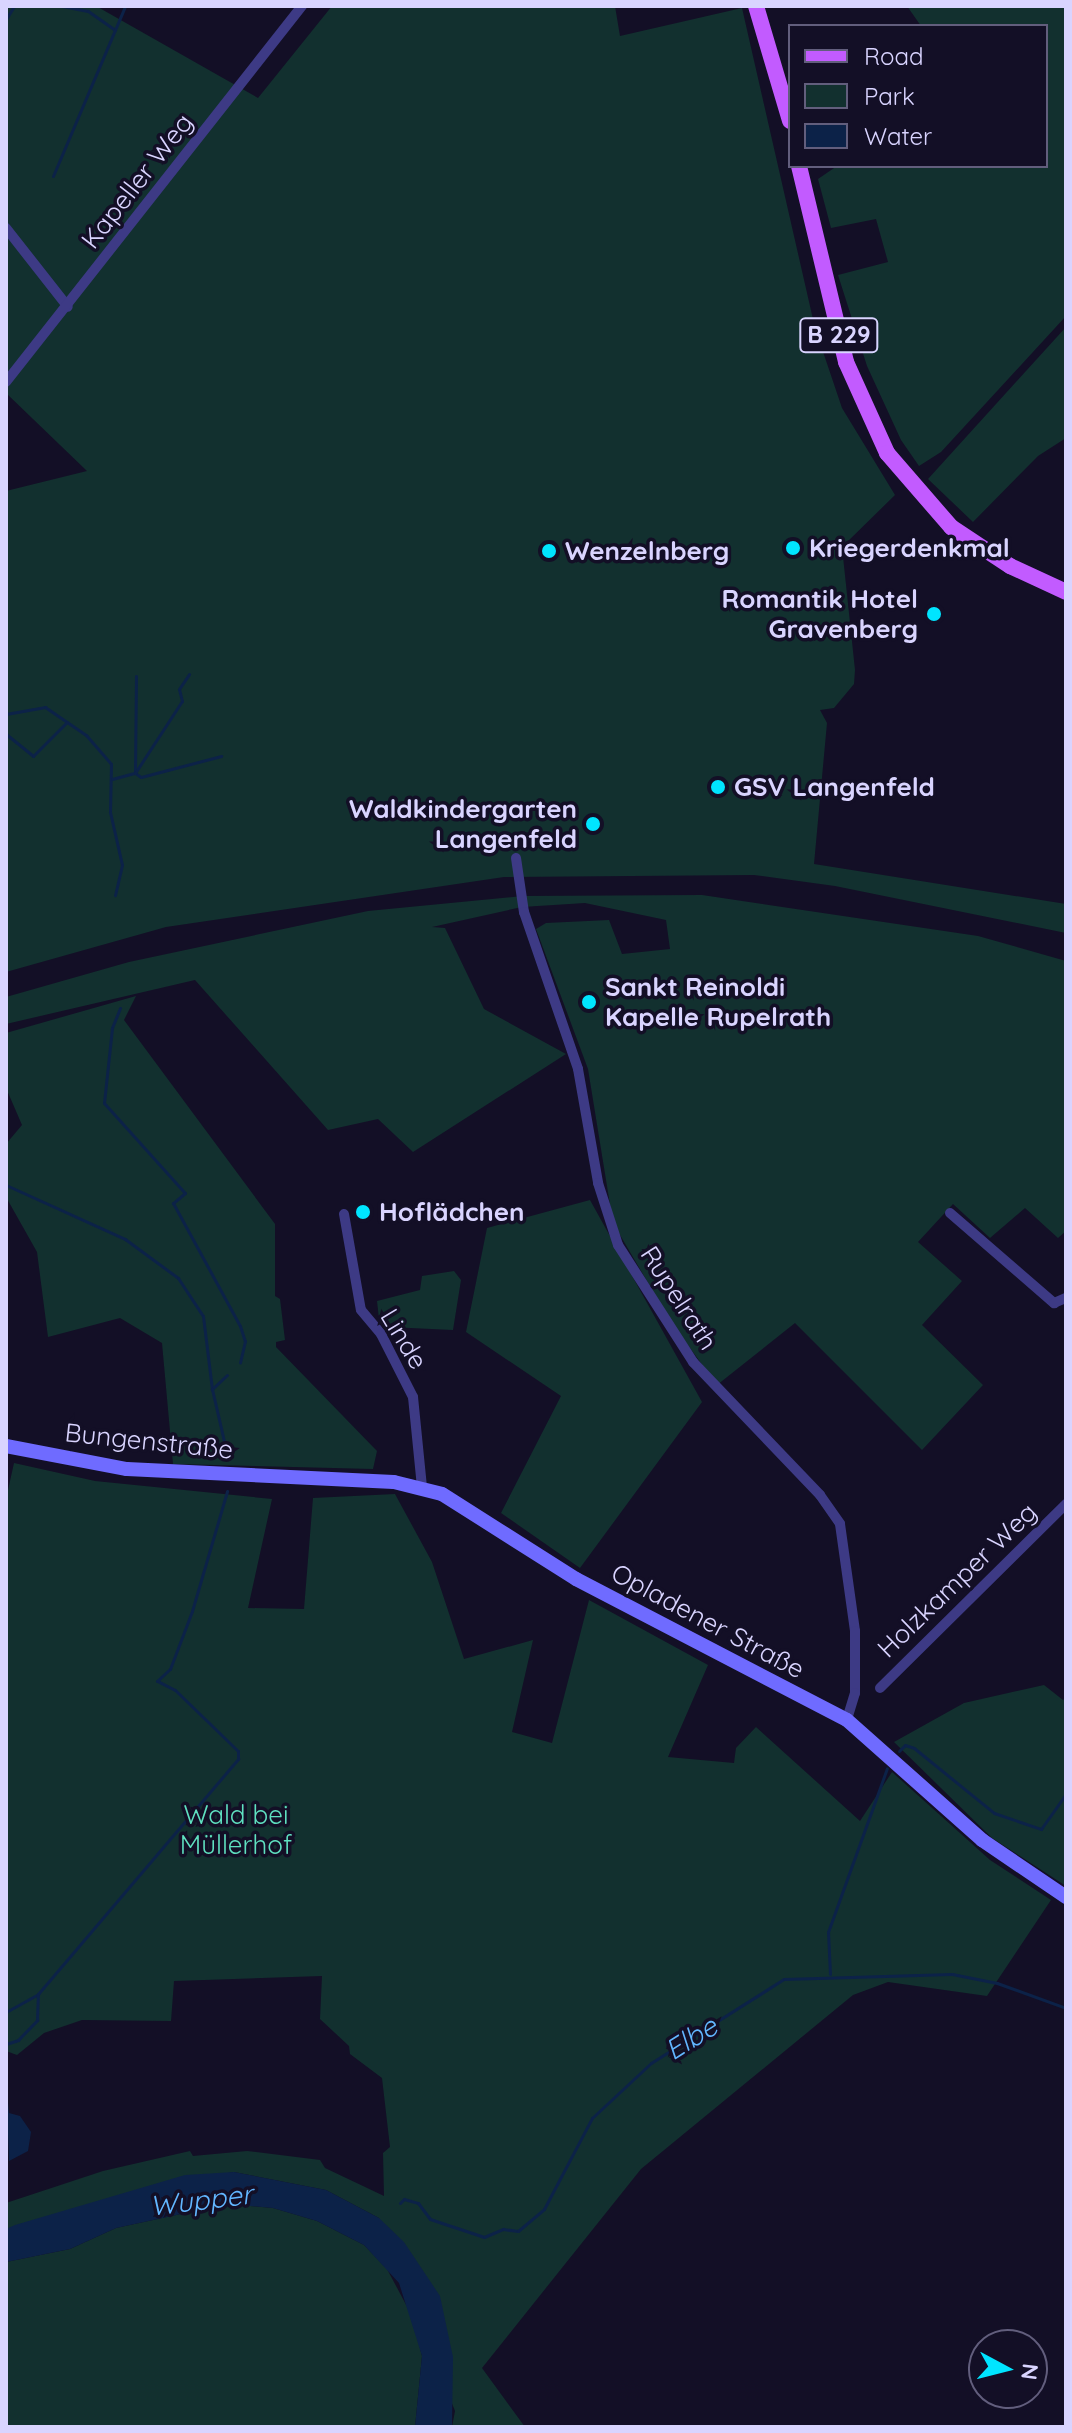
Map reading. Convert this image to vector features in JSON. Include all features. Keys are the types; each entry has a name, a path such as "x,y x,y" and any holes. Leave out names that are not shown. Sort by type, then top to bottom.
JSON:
{"main road":[{"path":"756,6 788,113"},
{"name":"B 229","path":"799,168 842,348 872,426 903,475 951,527 1017,570 1066,592"},
{"name":"Bungenstraße","path":"6,1446 127,1469 287,1476"},
{"name":"Opladener Straße","path":"287,1476 422,1487 457,1501 630,1608 847,1720 982,1840 1066,1897"}],"street":[{"name":"Kapeller Weg","path":"6,382 302,6"},
{"path":"6,228 68,307"},
{"name":"Rupelrath","path":"516,858 524,912 578,1069 598,1183 618,1245 693,1362 813,1487 840,1524 855,1631 855,1693 847,1720"},
{"path":"950,1213 1054,1303 1066,1298"},
{"name":"Linde","path":"344,1214 361,1310 381,1334 413,1397 422,1487"},
{"name":"Holzkamper Weg","path":"880,1688 1066,1504"}],"green space":[{"path":"6,6 96,6 258,98 332,6 615,6 620,36 742,8 815,328 842,408 895,495 842,547 854,684 834,708 820,710 827,723 814,864 1066,904 1066,933 835,886 754,875 504,877 166,927 6,972 6,491 87,471 6,393"},
{"path":"907,6 1066,6 1066,316 941,452 919,466 901,440 867,366 838,275 888,262 876,219 831,228 818,179 834,168 1048,168 1048,24 920,24"},
{"path":"1066,327 1066,438 1038,456 973,522 928,479"},
{"path":"702,895 978,936 1066,961 1066,1231 1058,1238 1025,1208 990,1238 953,1204 918,1242 962,1281 922,1325 983,1385 922,1450 795,1323 717,1385 671,1322 613,1223 588,1069 536,929 546,923 609,920 622,954 670,949 666,920 585,903 522,907 432,927 445,928 484,1009 566,1054 413,1152 378,1119 328,1130 195,980 6,1024 6,997 129,962 368,911 523,896"},
{"path":"136,996 124,1020 275,1224 275,1296 280,1299 285,1340 276,1342 276,1347 377,1451 373,1469 173,1464 162,1343 120,1318 48,1337 37,1252 6,1197 6,1144 22,1125 6,1088 6,1033"},
{"path":"590,1200 702,1402 580,1568 501,1513 561,1396 466,1332 487,1228"},
{"path":"454,1271 461,1280 453,1330 389,1327 379,1319 377,1301 420,1290 422,1276"},
{"name":"Wald bei Müllerhof","path":"14,1463 95,1481 272,1499 248,1608 304,1609 313,1498 395,1494 432,1562 464,1659 533,1640 512,1732 552,1743 589,1600 708,1665 668,1757 734,1763 736,1748 756,1727 860,1821 892,1772 990,1860 1051,1900 987,1996 888,1982 853,1995 641,2169 482,2368 525,2427 452,2427 455,2411 379,2218 326,2190 234,2172 147,2187 6,2229 6,2203 103,2171 190,2151 193,2156 247,2151 320,2160 325,2168 384,2196 383,2153 390,2147 382,2078 350,2054 349,2046 320,2019 322,1976 174,1981 171,2021 82,2020 44,2033 17,2055 6,2051 6,1499"},
{"path":"1044,1685 1063,1700 1066,1697 1066,1886 992,1838 894,1742 964,1703"},
{"path":"227,2204 273,2208 317,2221 364,2245 387,2269 411,2314 422,2356 415,2427 6,2427 6,2262 70,2249 116,2228"}],"water":[{"path":"6,2082 9,2113 20,2116 31,2132 28,2151 9,2161"},
{"name":"Wupper","path":"234,2172 326,2190 379,2218 404,2242 440,2296 453,2357 452,2427 415,2427 422,2356 399,2283 364,2245 317,2221 273,2208 227,2204 116,2228 70,2249 6,2262 6,2229 15,2225 185,2175"}],"waterway":[{"path":"6,19 14,6"},
{"path":"62,6 88,11 115,30"},
{"path":"53,176 125,6"},
{"path":"112,779 135,773 182,701 179,689 189,674"},
{"path":"136,676 135,773 141,777 221,756"},
{"path":"6,714 45,707 86,735 111,764 110,812 122,865 115,895"},
{"path":"6,734 33,756 67,722"},
{"path":"120,1008 112,1028 104,1103 185,1193 173,1203 240,1326 245,1341 240,1362"},
{"path":"6,1185 125,1239 178,1278 203,1316 212,1389"},
{"path":"227,1375 212,1389 228,1459"},
{"path":"6,2044 18,2040 37,2020 38,1994 238,1759 238,1751 175,1690 157,1681 170,1669 192,1611 227,1491"},
{"path":"899,1751 905,1745 914,1748 994,1813 1041,1829 1066,1794"},
{"path":"830,1974 828,1932 887,1768"},
{"name":"Elbe","path":"400,2203 404,2199 418,2203 430,2219 484,2237 503,2229 518,2231 544,2209 592,2118 651,2063 784,1979 952,1974 997,1983 1066,2008"},
{"path":"6,2012 38,1994"}],"place":[{"name":"Kriegerdenkmal","path":"793,548"},
{"name":"Wenzelnberg","path":"549,551"},
{"name":"Romantik Hotel Gravenberg","path":"934,614"},
{"name":"GSV Langenfeld","path":"718,787"},
{"name":"Waldkindergarten Langenfeld","path":"593,824"},
{"name":"Sankt Reinoldi Kapelle Rupelrath","path":"589,1002"},
{"name":"Hoflädchen","path":"363,1212"}]}
